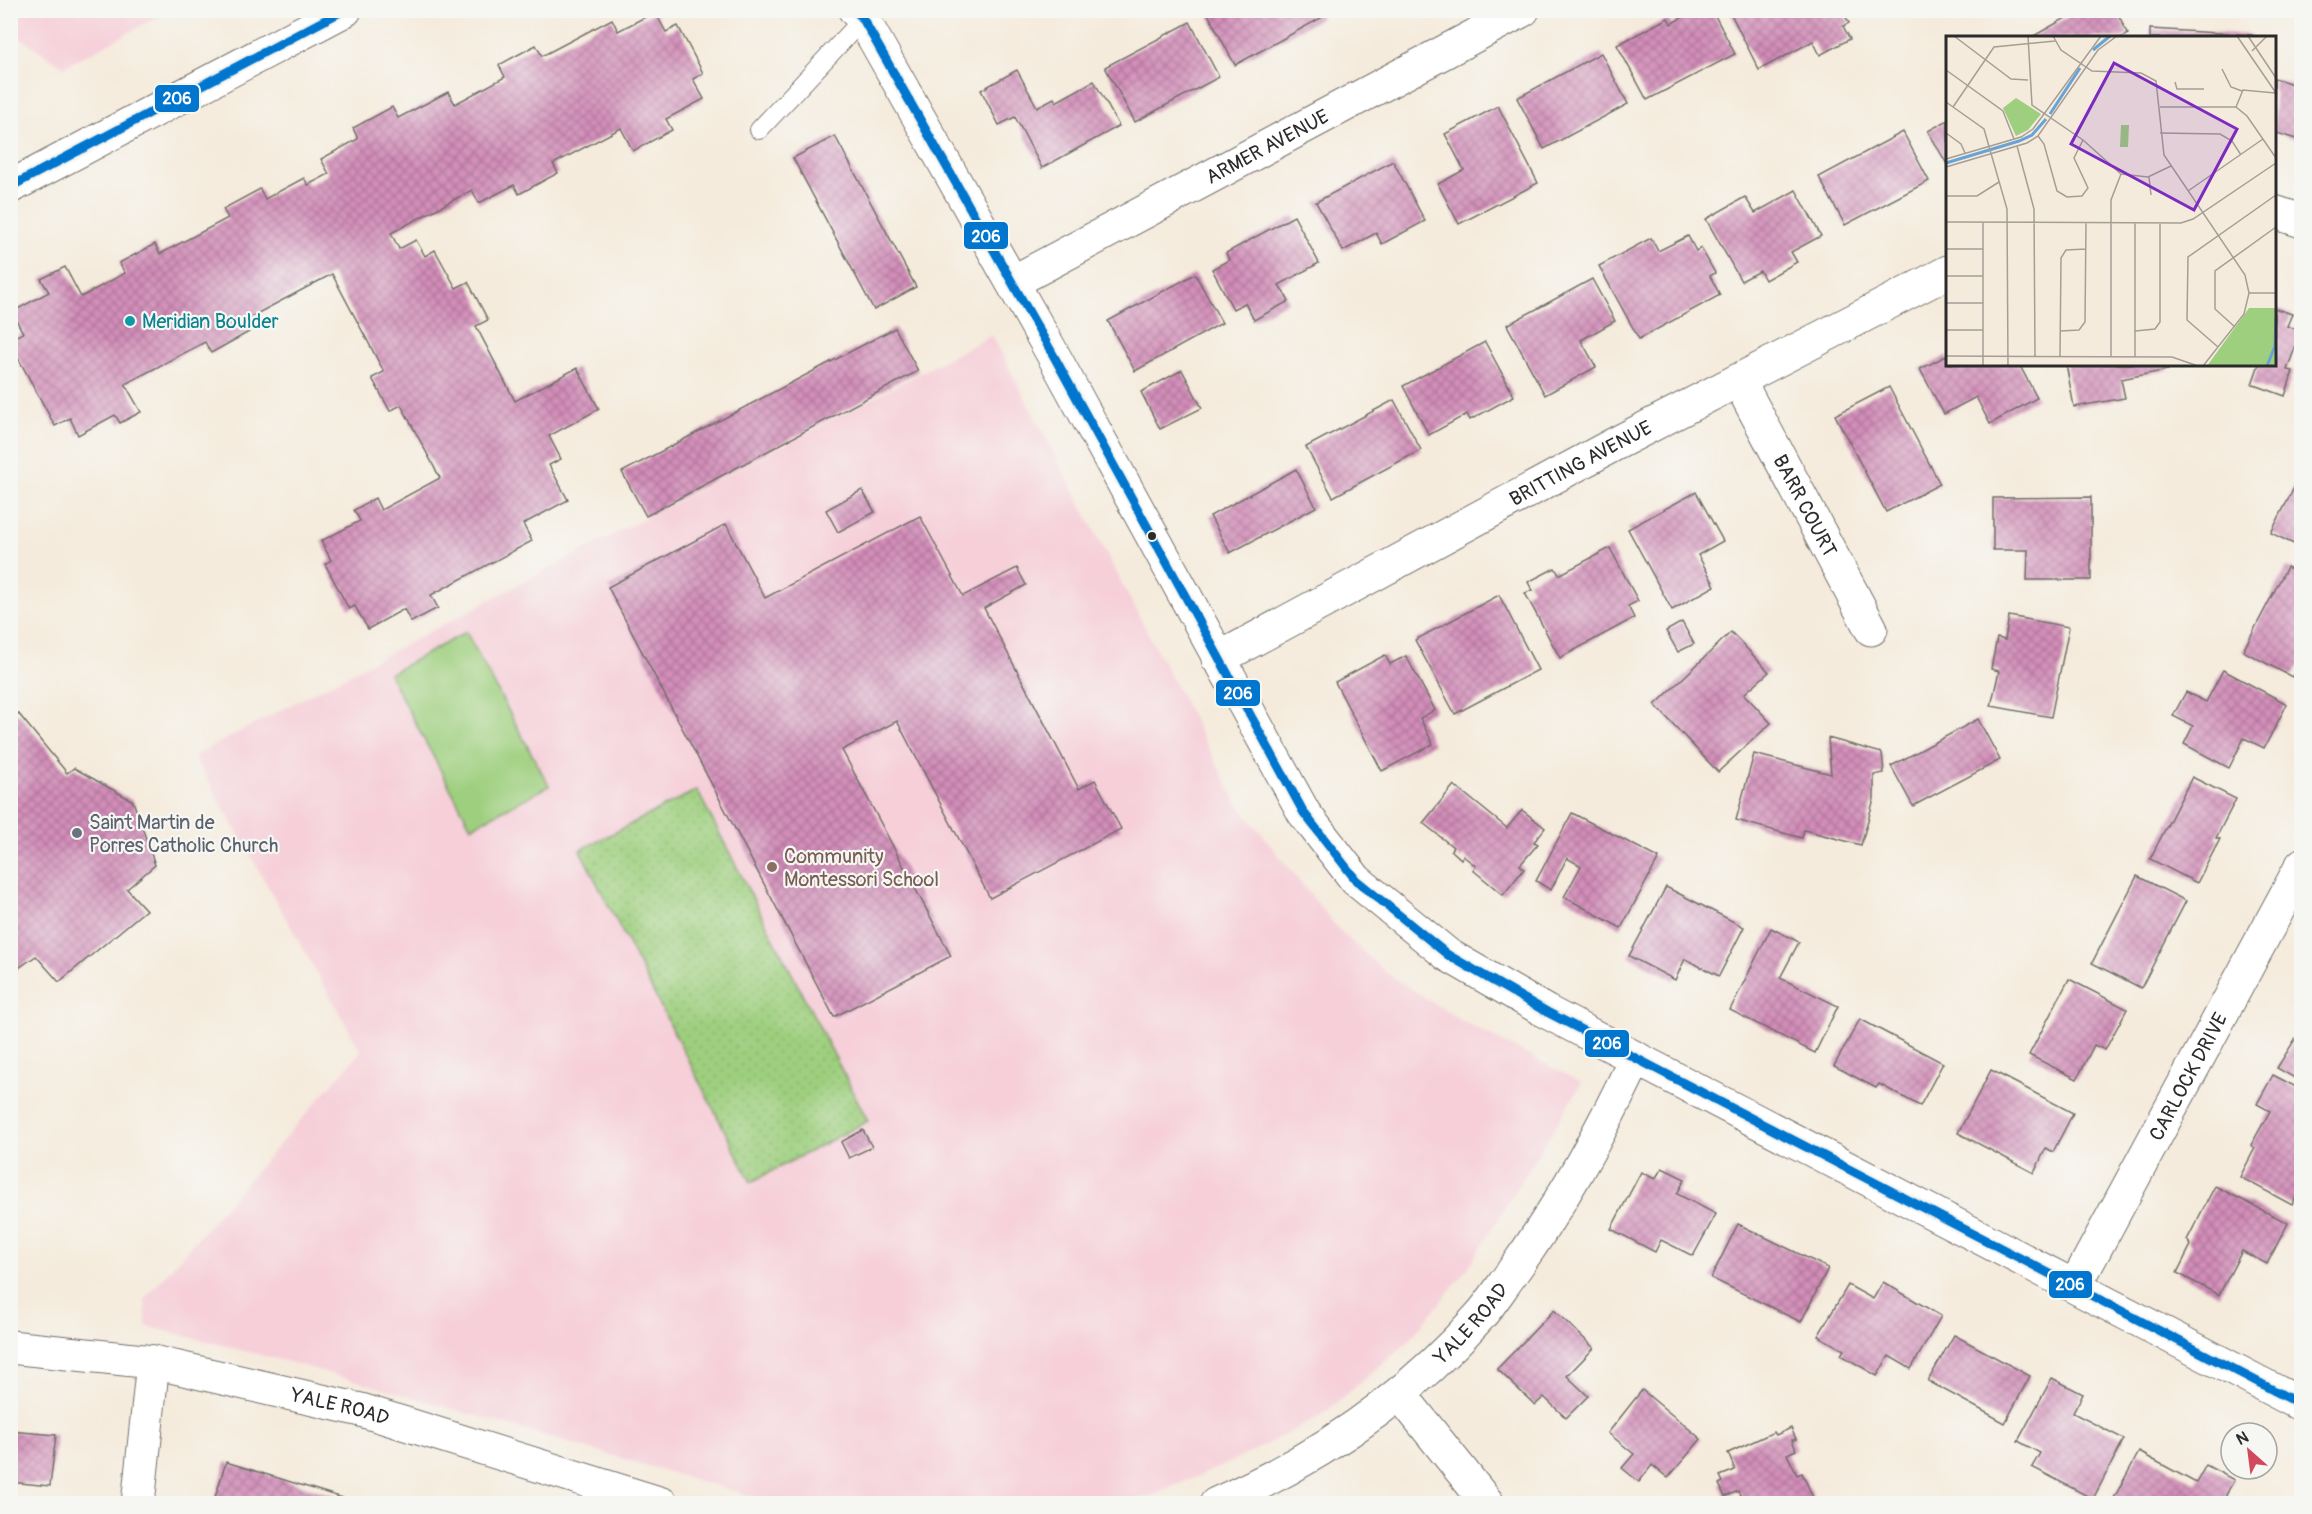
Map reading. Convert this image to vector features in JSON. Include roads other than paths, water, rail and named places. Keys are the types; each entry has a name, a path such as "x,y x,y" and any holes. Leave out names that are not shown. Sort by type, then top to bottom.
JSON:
{"street":[{"path":"10,187 345,10"},
{"name":"ARMER AVENUE","path":"1013,282 1523,10"},
{"path":"859,15 1013,282 1304,813 1356,880 1448,955 1547,1012 2301,1404"},
{"path":"2276,213 2301,221"},
{"name":"BRITTING AVENUE","path":"1218,659 1613,445 1946,273"},
{"name":"BARR COURT","path":"1739,381 1871,629"},
{"name":"CARLOCK DRIVE","path":"2074,1286 2301,865"},
{"name":"YALE ROAD","path":"1216,1503 1303,1462 1400,1394 1479,1318 1545,1227 1608,1116 1636,1058"},
{"name":"YALE ROAD","path":"10,1347 153,1362 361,1410 662,1503"},
{"path":"138,1503 153,1362"},
{"path":"1400,1394 1488,1503"}],"lane":[{"path":"759,130 859,15"}],"place":[{"name":"Meridian Boulder","path":"130,321"},
{"name":"Saint Martin de Porres Catholic Church","path":"77,833"},
{"name":"Community Montessori School","path":"772,867"}]}
